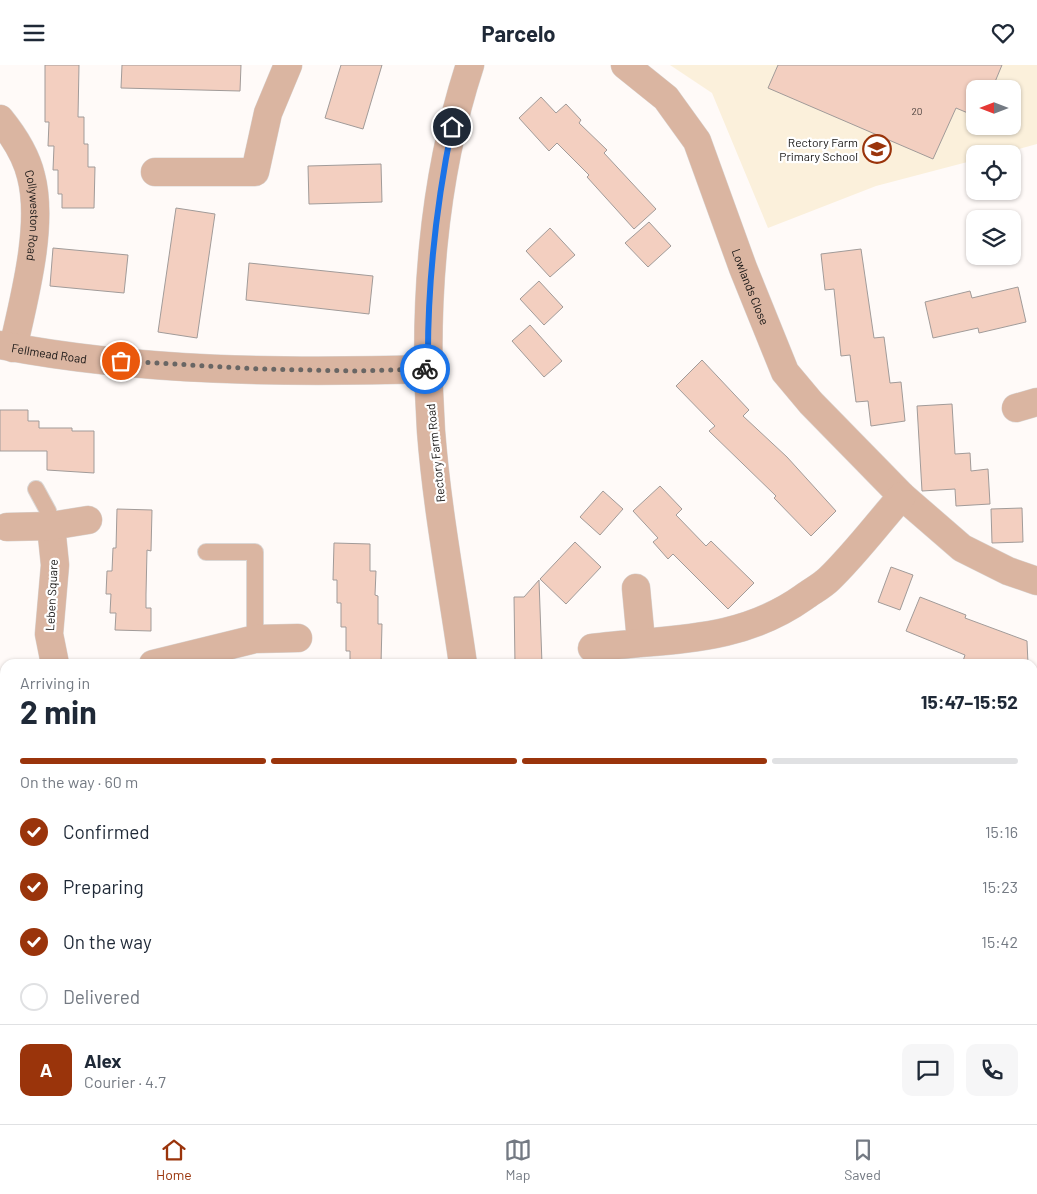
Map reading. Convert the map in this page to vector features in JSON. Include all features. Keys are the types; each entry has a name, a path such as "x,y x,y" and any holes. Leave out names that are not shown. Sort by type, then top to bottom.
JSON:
{"street":[{"path":"155,172 255,172 268,113 288,65"},
{"name":"Rectory Farm Road","path":"462,659 431,433 428,369 434,245 442,177 455,110 470,65"},
{"name":"Lowlands Close","path":"625,65 666,99 697,141 743,268 785,371 811,403 902,496 962,547 1008,571 1037,581"},
{"name":"Collyweston Road","path":"0,119 13,136 31,176 35,210 30,270 7,346"},
{"name":"Fellmead Road","path":"7,346 149,364 280,370 428,369"},
{"path":"592,648 640,641 690,639 735,631 781,613 828,580 902,496"},
{"path":"7,527 51,525 88,520"},
{"name":"Leben Square","path":"51,525 55,565 49,634 54,659"},
{"path":"636,588 640,641"},
{"path":"173,659 255,639 298,638"}],"lane":[{"path":"36,489 48,511 51,525"},
{"path":"206,552 255,552 255,639"}],"shaded area":[{"name":"Rectory Farm Primary School","path":"670,65 1037,65 1037,144 1021,148 1021,145 966,145 966,162 876,186 768,228 712,93"}],"building":[{"path":"45,65 79,65 78,117 84,117 84,144 88,144 88,167 95,167 94,208 62,208 62,194 58,194 58,170 53,170 54,146 48,146 49,122 45,122"},
{"path":"122,65 241,65 240,91 121,88"},
{"path":"341,65 382,65 363,129 325,118"},
{"name":"Rectory Farm Primary School","path":"778,65 1002,65 996,80 966,80 966,112 956,108 933,159 768,88"},
{"path":"541,97 556,113 566,104 581,120 579,123 607,150 604,153 656,209 634,229 587,177 589,175 557,143 549,151 519,118"},
{"path":"381,164 382,202 309,204 308,166"},
{"path":"176,208 215,214 197,338 158,332"},
{"path":"649,222 671,246 648,267 625,243"},
{"path":"550,228 575,255 550,277 526,251"},
{"path":"53,248 128,255 124,293 50,286"},
{"path":"861,249 874,338 884,337 890,383 901,382 905,421 871,426 868,401 856,402 850,355 841,356 834,289 825,290 821,254"},
{"path":"249,263 373,276 369,314 246,300"},
{"path":"539,281 563,307 544,325 520,299"},
{"path":"1018,287 1026,322 979,333 978,328 933,338 925,302 970,291 972,298"},
{"path":"530,325 562,361 544,377 512,341"},
{"path":"702,360 749,410 743,416 787,457 836,511 811,536 774,498 776,496 709,431 715,426 676,386"},
{"path":"952,404 955,454 970,453 971,471 988,469 990,504 956,506 955,489 922,491 917,406"},
{"path":"0,410 28,410 28,421 39,421 39,428 72,428 72,431 94,431 94,473 47,470 47,451 0,451"},
{"path":"660,486 682,509 676,515 706,546 711,541 754,583 728,609 673,554 668,559 653,542 658,538 633,511"},
{"path":"603,491 623,509 600,535 580,517"},
{"path":"1022,508 1023,542 992,543 991,509"},
{"path":"117,509 152,510 151,551 147,550 146,594 146,608 151,608 151,631 115,630 116,613 110,613 111,594 106,594 107,571 112,571 113,548 116,548"},
{"path":"575,542 601,567 566,604 540,579"},
{"path":"334,543 370,544 370,571 376,571 375,595 378,596 378,624 382,624 381,659 350,659 350,651 346,651 346,627 341,627 341,603 337,603 337,580 333,580"},
{"path":"891,567 913,575 900,610 878,602"},
{"path":"539,580 542,659 515,659 514,597 524,597"},
{"path":"920,597 966,615 965,618 1027,641 1028,659 964,659 965,655 906,631"}],"way so far":[{"path":"121,361 139,364 260,369 357,371 425,369"}],"place":[{"name":"Rectory Farm Primary School","path":"877,149"}],"route":[{"path":"425,369 428,369 434,245 442,177 452,127"}]}
